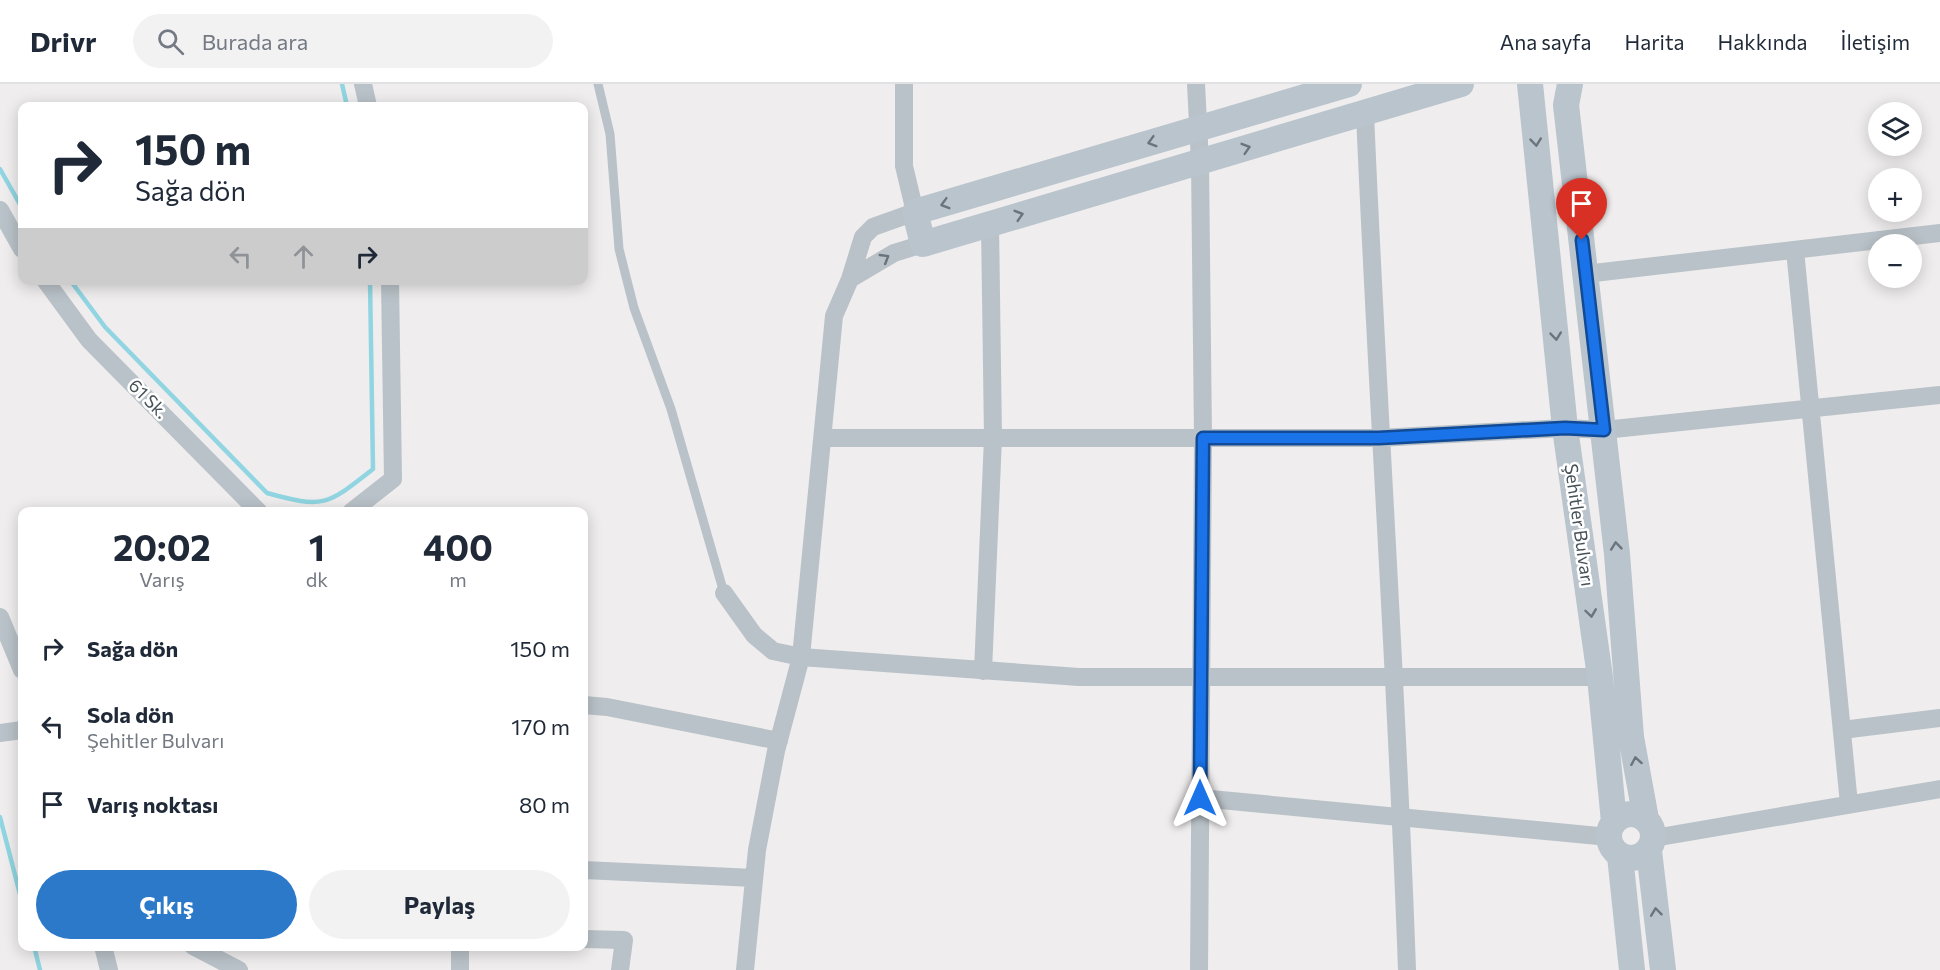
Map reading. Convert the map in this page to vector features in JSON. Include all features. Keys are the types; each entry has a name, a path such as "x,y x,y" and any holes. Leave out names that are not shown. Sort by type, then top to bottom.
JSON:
{"main road":[{"path":"1349,84 915,213 923,244 1461,84"},
{"name":"Şehitler Bulvarı","path":"1530,84 1565,428 1600,677 1614,838 1632,970"},
{"name":"Şehitler Bulvarı","path":"1570,84 1566,105 1617,554 1631,737 1649,836 1663,970"},
{"path":"1633,814 1649,836 1635,858 1614,838 1619,817 1633,814"}],"street":[{"path":"363,84 367,102"},
{"path":"745,970 757,850 779,741 801,657 834,316 850,279 863,237 873,227 915,213 904,166 904,84"},
{"path":"1196,84 1200,162 1203,438 1199,970"},
{"path":"1365,112 1379,438 1402,816 1407,970"},
{"path":"0,210 18,242"},
{"path":"983,670 993,438 990,224"},
{"path":"1585,274 1940,233"},
{"path":"850,279 894,252 923,244"},
{"path":"1795,250 1849,804"},
{"name":"61 Sk.","path":"49,285 89,340 254,507"},
{"path":"357,507 393,479 390,285"},
{"path":"824,438 1379,438 1565,428 1604,430 1940,395"},
{"path":"724,593 754,635 772,651 801,657 1079,677 1600,677"},
{"path":"0,617 18,660"},
{"path":"588,705 608,707 779,741"},
{"path":"1842,730 1940,718"},
{"path":"0,734 18,731"},
{"path":"1649,836 1940,789"},
{"path":"1200,798 1614,838"},
{"path":"588,870 754,878"},
{"path":"588,939 624,940 620,970"},
{"path":"104,951 109,970"},
{"path":"203,951 239,970"},
{"path":"460,951 460,970"}],"lane":[{"path":"598,84 610,134 619,249 634,308 671,409 724,593"}],"waterway":[{"path":"342,84 346,102"},
{"path":"0,169 18,201"},
{"path":"74,285 105,327 267,493 314,502 335,497 373,469 370,285"},
{"path":"0,817 18,887"},
{"path":"35,951 40,970"}],"route":[{"path":"1200,798 1203,438 1379,438 1565,428 1604,430 1582,240"}]}
